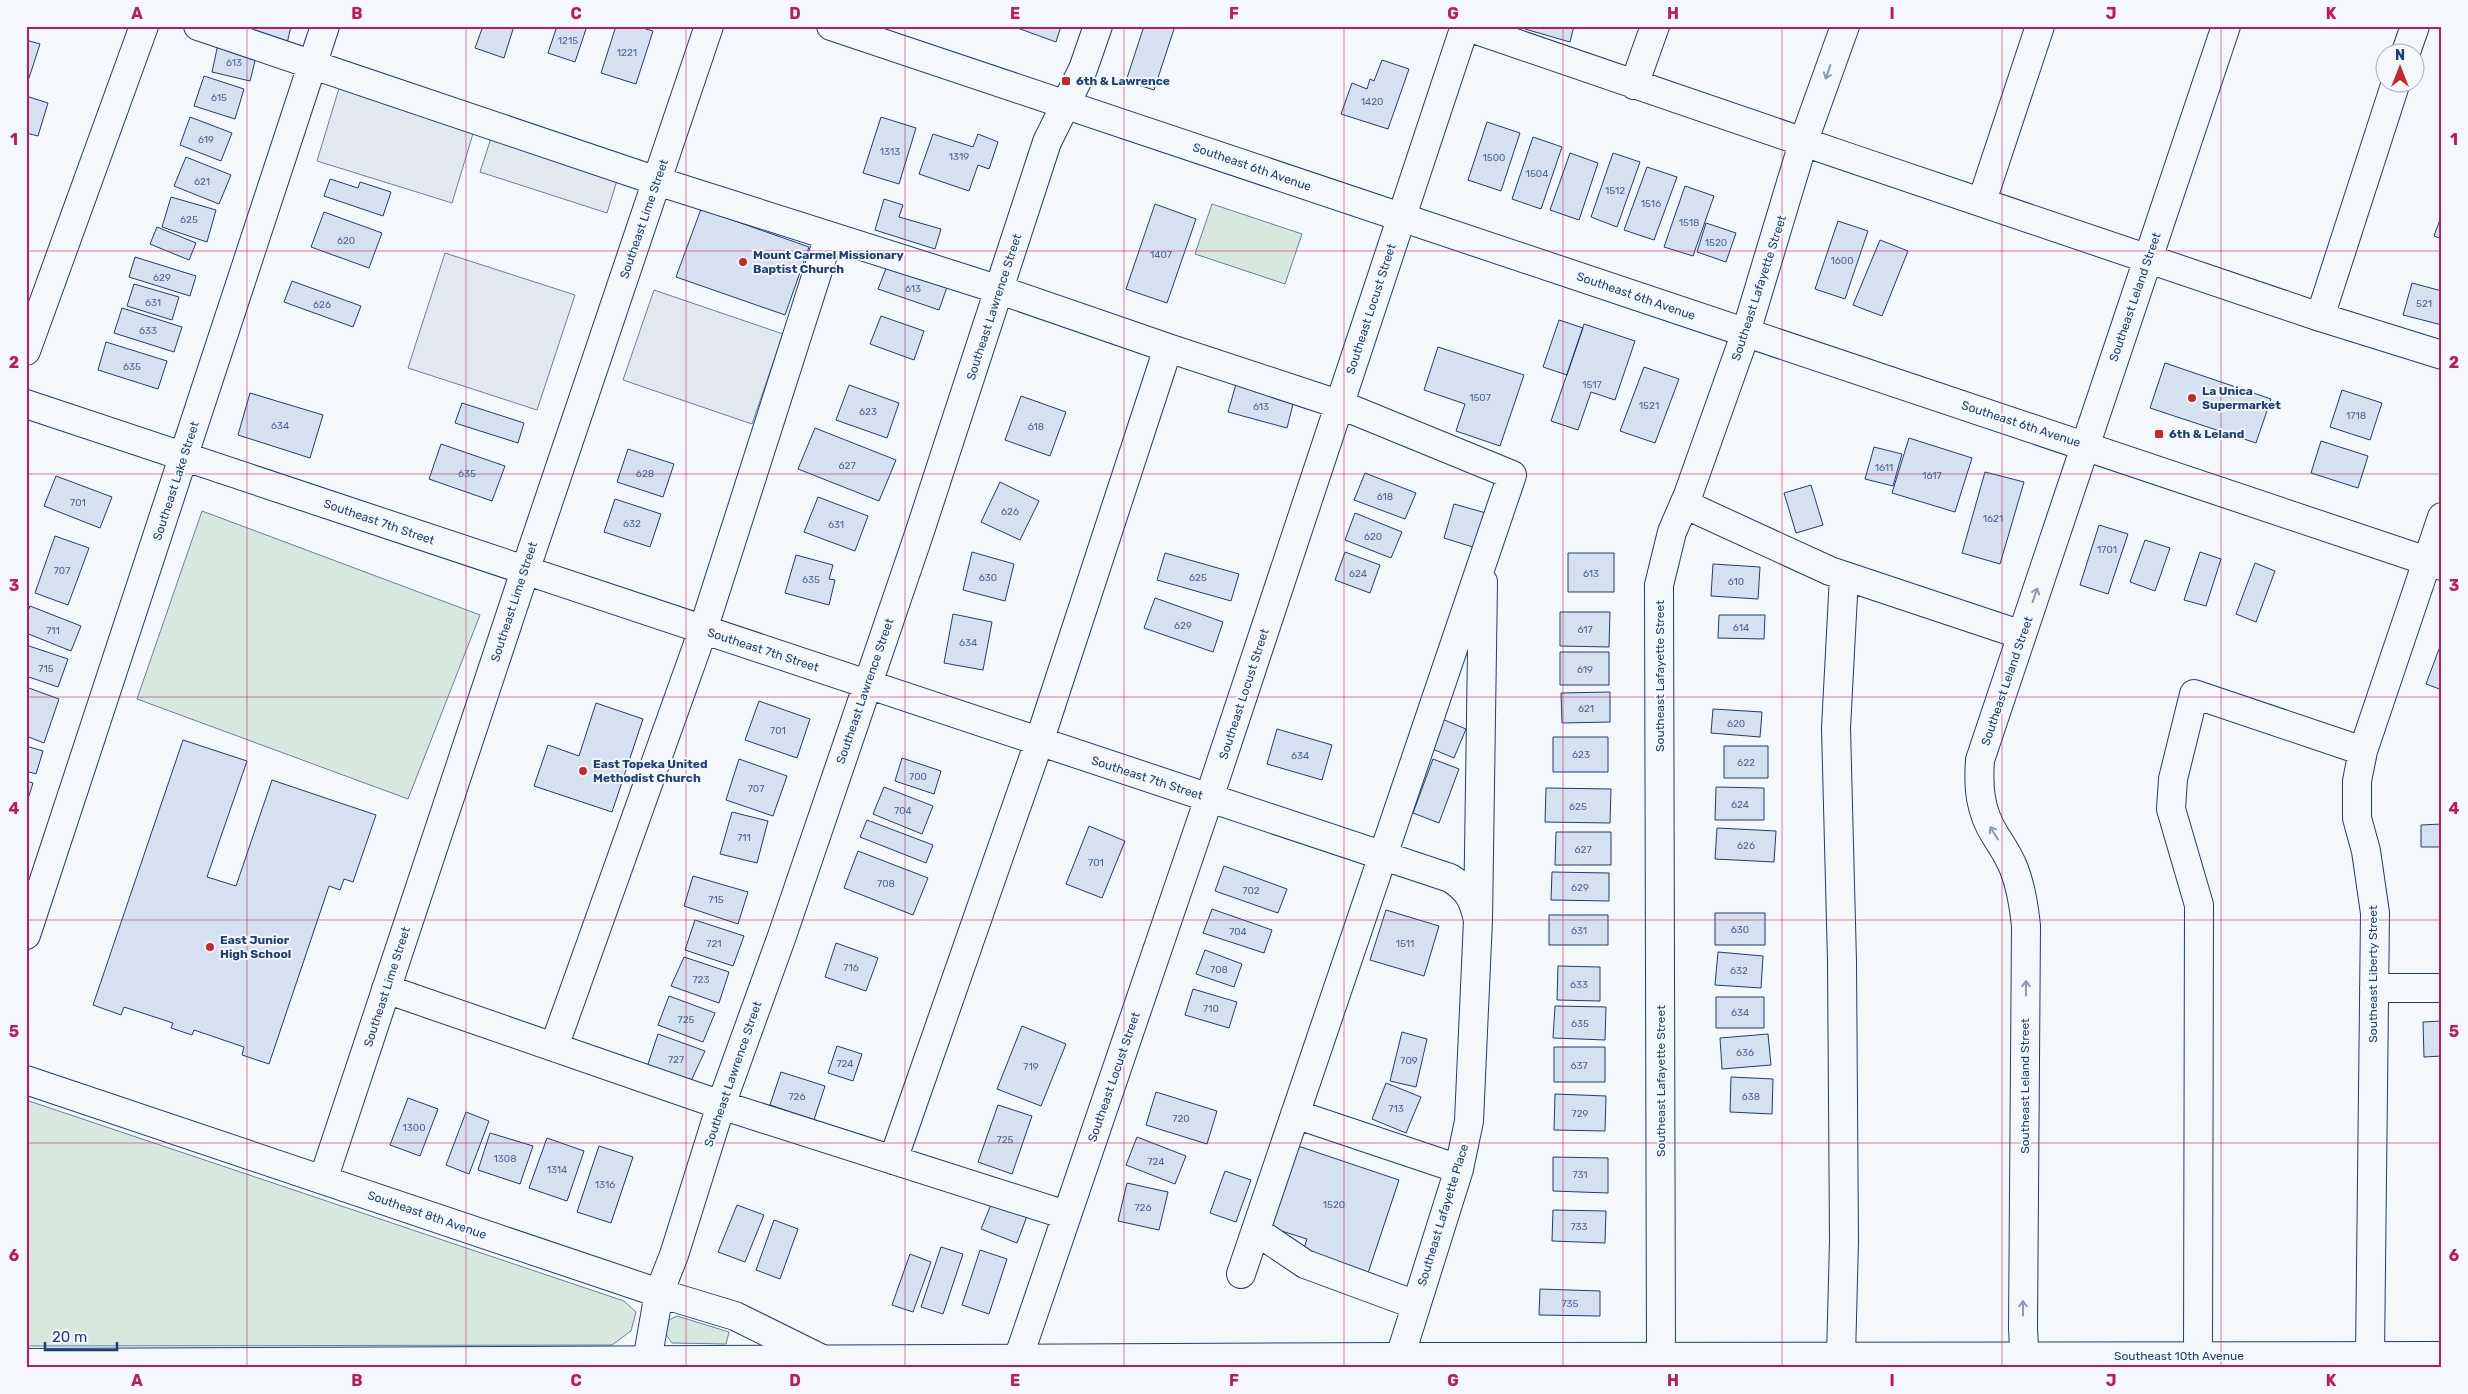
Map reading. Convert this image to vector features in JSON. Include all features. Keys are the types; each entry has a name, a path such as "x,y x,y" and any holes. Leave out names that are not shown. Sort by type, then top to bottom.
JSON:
{"street":[{"path":"26,351 144,26"},
{"path":"198,26 657,181 1000,290 1341,405 1512,475 1241,1274"},
{"name":"Southeast Lake Street","path":"26,935 36,874 184,457 325,26"},
{"name":"Southeast Lime Street","path":"323,1180 525,571 709,26"},
{"name":"Southeast 6th Avenue","path":"831,26 2434,563"},
{"name":"Southeast Lawrence Street","path":"647,1361 660,1293 674,1255 721,1105 782,936 868,684 1000,290 1047,142 1083,68 1098,26"},
{"path":"1465,26 1803,143 1982,201 2320,317 2442,355"},
{"name":"Southeast Locust Street","path":"1018,1359 1341,405 1465,26"},
{"path":"1634,85 1655,26"},
{"name":"Southeast Lafayette Street","path":"1662,1357 1659,585 1672,532 1684,504 1746,332 1803,143 1845,26"},
{"path":"1982,201 2040,26"},
{"name":"Southeast Leland Street","path":"2025,1362 2026,926 2022,897 2014,870 2004,846 1986,819 1980,801 1978,782 1980,760 2226,26"},
{"path":"2409,42 2415,26"},
{"path":"2320,317 2393,92"},
{"path":"554,1047 703,630 829,236"},
{"path":"893,1160 1039,742 1168,348"},
{"name":"Southeast 7th Street","path":"26,404 1450,878 1461,885 1473,900 1478,920"},
{"path":"1684,504 1844,576 2022,635"},
{"name":"Southeast Liberty Street","path":"2370,1356 2375,913 2366,851 2357,818 2357,781 2363,751 2434,563 2442,517"},
{"name":"Southeast Lafayette Place","path":"1400,1357 1460,1169 1469,1121 1478,920 1484,556"},
{"path":"1841,1357 1844,1241 1842,971 1836,728 1844,576"},
{"path":"2198,1356 2200,905 2171,809 2173,779 2194,694 2363,751"},
{"path":"2374,988 2442,988"},
{"path":"386,989 721,1105 1066,1215"},
{"name":"Southeast 8th Avenue","path":"26,1080 660,1293 735,1316 824,1360"},
{"path":"1295,1114 1460,1169"},
{"path":"1256,1231 1305,1264 1416,1305"},
{"name":"Southeast 10th Avenue","path":"26,1363 204,1366 824,1360 912,1364 1018,1359 1267,1363 1400,1357 1495,1363 1662,1357 1841,1357 2025,1362 2198,1356 2442,1356"}],"shaded area":[{"path":"340,85 475,127 452,203 317,161"},
{"path":"493,132 619,174 607,213 480,172"},
{"path":"1212,204 1302,234 1285,284 1195,254"},
{"path":"445,253 575,295 537,410 408,368"},
{"path":"654,290 783,334 752,424 623,380"},
{"path":"202,511 480,615 408,799 137,699"},
{"path":"26,1100 624,1301 636,1312 631,1331 612,1345 26,1346"},
{"path":"677,1316 729,1332 726,1344 672,1343 665,1333 667,1321"}],"building":[{"path":"237,26 291,26 286,48"},
{"path":"483,26 514,26 504,58 475,48"},
{"path":"557,26 587,26 575,62 548,53"},
{"path":"616,26 636,26 653,31 636,84 601,73"},
{"path":"1012,26 1061,26 1056,42"},
{"path":"1144,26 1175,26 1154,90 1126,81"},
{"path":"1526,26 1574,26 1570,42 1525,29"},
{"path":"26,40 40,44 29,78 26,77"},
{"path":"218,44 257,53 250,81 212,72"},
{"path":"1382,60 1409,69 1388,129 1341,114 1352,83 1367,89 1370,79 1374,81"},
{"path":"204,76 244,89 235,119 194,106"},
{"path":"26,96 48,103 38,136 26,133"},
{"path":"190,117 232,133 221,161 180,145"},
{"path":"881,117 916,128 899,184 863,173"},
{"path":"1487,122 1520,133 1501,191 1468,180"},
{"path":"933,134 973,147 978,134 998,142 989,169 978,165 969,191 919,174"},
{"path":"1533,137 1562,147 1541,209 1512,199"},
{"path":"1570,153 1598,163 1579,220 1550,210"},
{"path":"1613,153 1640,162 1617,227 1591,217"},
{"path":"186,157 231,175 219,204 174,186"},
{"path":"1647,167 1677,177 1654,240 1624,230"},
{"path":"330,179 358,188 360,182 391,192 383,216 324,196"},
{"path":"1685,186 1714,196 1693,256 1664,247"},
{"path":"171,197 216,210 207,242 162,227"},
{"path":"884,199 903,205 899,217 941,229 935,249 875,230"},
{"path":"1155,204 1196,219 1167,303 1126,289"},
{"name":"Mount Carmel Missionary Baptist Church","path":"701,209 809,247 785,315 676,277"},
{"path":"324,212 382,233 369,268 311,247"},
{"path":"2442,214 2442,239 2434,236"},
{"path":"1838,221 1868,231 1845,299 1815,289"},
{"path":"1706,223 1736,233 1726,262 1697,252"},
{"path":"157,227 196,243 189,260 150,244"},
{"path":"1880,240 1908,251 1882,316 1853,305"},
{"path":"135,257 196,276 190,296 129,277"},
{"path":"887,266 947,287 939,310 878,289"},
{"path":"292,281 361,306 353,327 284,302"},
{"path":"2412,283 2442,291 2442,325 2403,315"},
{"path":"134,284 179,297 172,320 127,306"},
{"path":"122,308 182,327 174,352 114,333"},
{"path":"881,316 924,331 914,360 870,344"},
{"path":"1559,320 1583,328 1567,375 1543,367"},
{"path":"1584,324 1635,341 1615,400 1591,392 1578,430 1551,421"},
{"path":"106,342 167,361 158,389 98,370"},
{"path":"1438,347 1524,375 1500,446 1456,431 1465,404 1424,390"},
{"path":"2165,363 2271,399 2256,443 2150,408"},
{"path":"1644,367 1679,379 1655,443 1620,431"},
{"path":"1236,384 1294,400 1287,428 1228,412"},
{"path":"849,385 899,403 887,438 836,420"},
{"path":"2342,390 2382,403 2370,440 2330,427"},
{"path":"250,393 323,415 310,458 238,435"},
{"path":"1021,396 1066,412 1050,456 1005,440"},
{"path":"462,403 524,423 518,443 455,423"},
{"path":"815,428 896,460 879,501 798,469"},
{"path":"1909,438 1972,458 1955,512 1892,493"},
{"path":"2321,441 2368,456 2358,488 2311,473"},
{"path":"441,444 505,466 492,501 429,479"},
{"path":"1874,447 1902,454 1893,486 1865,479"},
{"path":"628,449 674,464 663,497 617,482"},
{"path":"1985,472 2024,482 2000,564 1962,553"},
{"path":"1365,473 1416,493 1405,519 1354,500"},
{"path":"56,476 112,497 100,528 44,506"},
{"path":"1000,482 1039,501 1020,540 981,522"},
{"path":"1811,485 1823,525 1796,533 1784,493"},
{"path":"818,497 868,516 855,551 804,532"},
{"path":"615,499 661,514 650,547 604,532"},
{"path":"1454,504 1486,513 1476,548 1444,538"},
{"path":"1355,513 1402,532 1391,558 1345,540"},
{"path":"2099,525 2128,534 2108,594 2080,585"},
{"path":"55,536 89,548 68,605 35,593"},
{"path":"2145,540 2170,548 2155,591 2130,582"},
{"path":"972,552 1014,564 1005,601 963,590"},
{"path":"1345,552 1380,565 1370,593 1335,580"},
{"path":"2200,552 2221,559 2206,606 2184,600"},
{"path":"1165,553 1239,574 1231,601 1157,580"},
{"path":"1568,553 1614,553 1614,592 1568,592"},
{"path":"796,555 833,565 829,579 835,580 829,605 785,593"},
{"path":"2255,563 2275,571 2256,622 2236,614"},
{"path":"1713,564 1760,567 1758,599 1711,596"},
{"path":"1155,598 1223,622 1213,652 1144,628"},
{"path":"30,606 81,626 71,651 26,633 26,616"},
{"path":"1560,612 1610,612 1609,647 1560,646"},
{"path":"953,614 992,622 983,670 944,663"},
{"path":"1719,615 1765,615 1764,639 1718,638"},
{"path":"2442,641 2442,690 2426,684"},
{"path":"26,645 68,659 58,687 26,676"},
{"path":"1560,652 1609,652 1609,685 1560,685"},
{"path":"26,687 59,699 44,743 26,736"},
{"path":"1610,692 1610,722 1562,723 1561,693"},
{"path":"759,701 810,719 797,758 745,740"},
{"name":"East Topeka United Methodist Church","path":"596,703 643,719 612,812 534,786 548,745 579,756"},
{"path":"1713,709 1762,712 1760,737 1711,733"},
{"path":"1442,719 1466,729 1454,758 1430,748"},
{"path":"1277,729 1332,745 1322,780 1267,764"},
{"path":"1553,737 1608,737 1608,772 1553,772"},
{"name":"East Junior High School","path":"183,740 247,761 207,877 236,886 272,780 376,815 353,882 344,879 340,890 329,886 269,1064 242,1055 244,1047 194,1030 192,1035 171,1028 173,1023 124,1007 121,1015 93,1005"},
{"path":"26,746 43,751 36,774 26,771"},
{"path":"1724,746 1768,746 1768,778 1724,778"},
{"path":"902,758 941,771 934,794 895,781"},
{"path":"739,759 787,776 773,816 726,800"},
{"path":"1433,759 1459,769 1439,823 1413,813"},
{"path":"26,781 33,783 27,802 26,802"},
{"path":"884,787 933,806 922,834 873,814"},
{"path":"1716,787 1764,788 1764,820 1715,820"},
{"path":"1546,788 1611,789 1610,823 1545,822"},
{"path":"732,812 768,821 757,863 720,854"},
{"path":"867,820 933,845 926,863 860,837"},
{"path":"2442,824 2442,847 2421,847 2421,825"},
{"path":"1089,826 1125,841 1102,898 1066,884"},
{"path":"1717,828 1776,831 1774,862 1715,859"},
{"path":"1556,832 1611,832 1611,865 1555,865"},
{"path":"858,851 928,878 913,915 844,888"},
{"path":"1224,866 1287,889 1278,913 1215,891"},
{"path":"1552,872 1609,873 1609,901 1551,900"},
{"path":"693,876 748,892 738,924 684,906"},
{"path":"1212,909 1272,930 1264,953 1203,933"},
{"path":"1386,910 1439,926 1424,976 1370,960"},
{"path":"1715,913 1765,913 1765,945 1715,945"},
{"path":"1549,915 1608,915 1608,945 1549,945"},
{"path":"695,920 744,936 733,966 685,950"},
{"path":"836,943 878,958 866,991 825,977"},
{"path":"1205,950 1242,964 1234,987 1196,974"},
{"path":"1718,952 1763,956 1761,988 1715,985"},
{"path":"684,957 729,972 719,1003 671,986"},
{"path":"1558,966 1600,967 1600,1001 1557,1000"},
{"path":"1193,989 1237,1002 1229,1028 1185,1015"},
{"path":"669,996 715,1013 703,1042 658,1025"},
{"path":"1716,997 1764,997 1764,1028 1716,1028"},
{"path":"1555,1006 1606,1007 1605,1040 1553,1038"},
{"path":"2442,1021 2442,1056 2424,1057 2423,1022"},
{"path":"1022,1026 1066,1044 1041,1106 997,1089"},
{"path":"1402,1032 1427,1039 1416,1087 1390,1081"},
{"path":"658,1034 705,1051 690,1083 647,1067"},
{"path":"1768,1034 1771,1065 1722,1069 1720,1038"},
{"path":"837,1046 862,1054 853,1081 828,1073"},
{"path":"1554,1047 1605,1047 1605,1082 1554,1082"},
{"path":"781,1072 825,1086 814,1120 770,1105"},
{"path":"1731,1077 1773,1079 1772,1114 1730,1112"},
{"path":"1386,1083 1421,1097 1406,1133 1372,1119"},
{"path":"1156,1092 1217,1111 1207,1144 1146,1125"},
{"path":"1555,1094 1606,1096 1605,1131 1554,1130"},
{"path":"408,1098 438,1109 420,1156 390,1145"},
{"path":"998,1105 1032,1116 1012,1174 978,1162"},
{"path":"466,1112 489,1121 469,1174 446,1165"},
{"path":"490,1133 533,1146 520,1184 478,1170"},
{"path":"1137,1137 1186,1156 1175,1184 1126,1165"},
{"path":"547,1138 584,1151 567,1201 529,1188"},
{"path":"1295,1145 1399,1180 1366,1279 1301,1257 1307,1239 1269,1227"},
{"path":"599,1146 633,1157 611,1223 577,1212"},
{"path":"1553,1157 1608,1158 1608,1193 1553,1191"},
{"path":"1225,1171 1251,1180 1236,1222 1210,1213"},
{"path":"1127,1183 1168,1192 1159,1230 1118,1221"},
{"path":"992,1202 1027,1216 1017,1243 981,1229"},
{"path":"737,1205 764,1215 745,1262 718,1252"},
{"path":"1553,1210 1606,1211 1605,1243 1552,1241"},
{"path":"774,1220 798,1229 780,1279 756,1270"},
{"path":"941,1247 963,1254 943,1314 921,1307"},
{"path":"980,1250 1007,1259 989,1314 962,1305"},
{"path":"910,1254 931,1262 913,1312 892,1305"},
{"path":"1540,1289 1600,1291 1600,1316 1539,1315"}],"place":[{"name":"6th & Lawrence","path":"1066,81"},
{"name":"Mount Carmel Missionary Baptist Church","path":"743,262"},
{"name":"La Unica Supermarket","path":"2192,398"},
{"name":"6th & Leland","path":"2159,434"},
{"name":"East Topeka United Methodist Church","path":"583,771"},
{"name":"East Junior High School","path":"210,947"}]}
